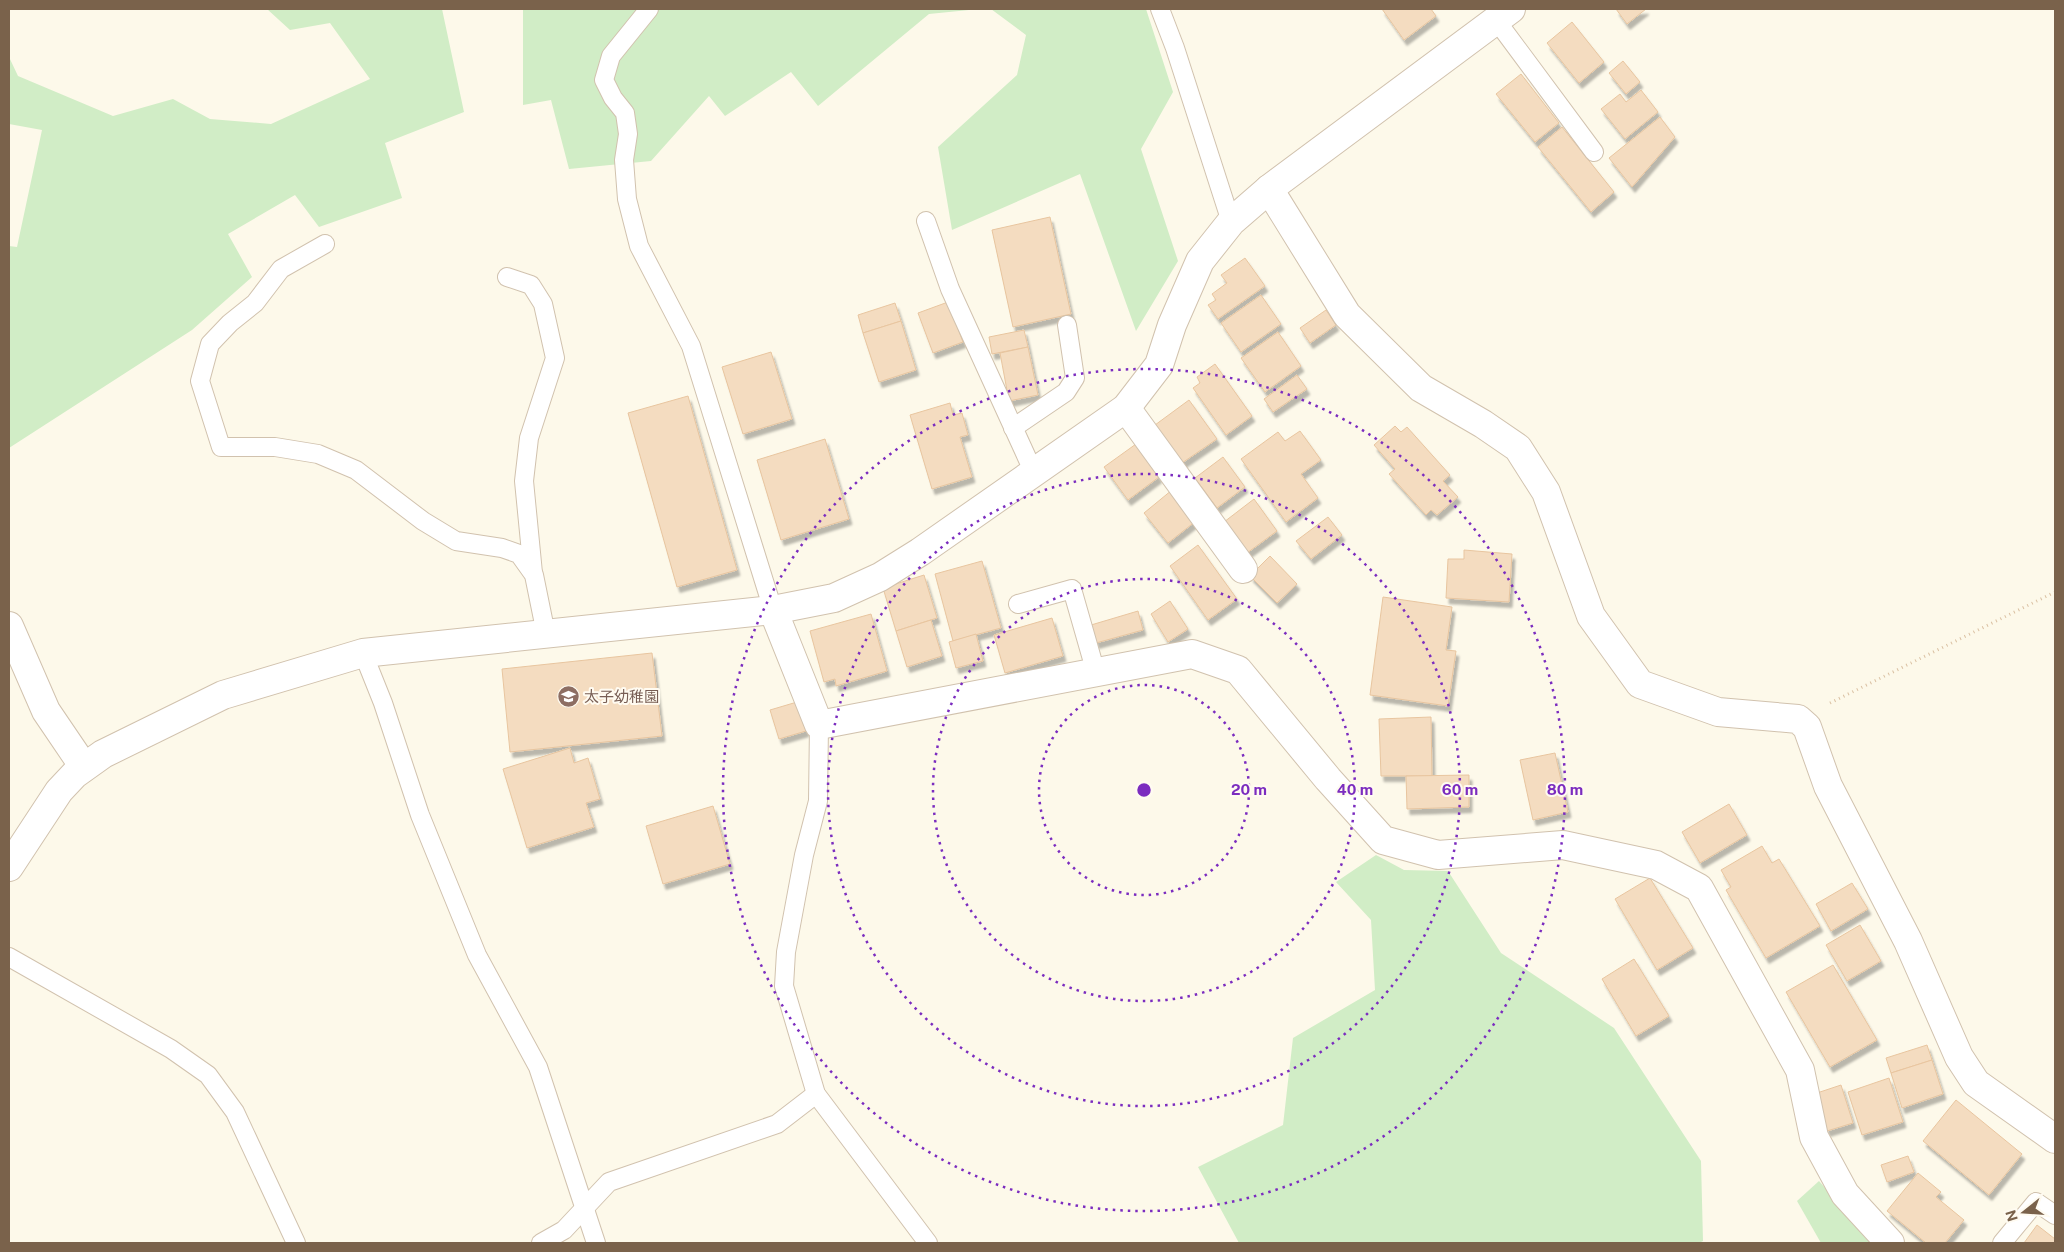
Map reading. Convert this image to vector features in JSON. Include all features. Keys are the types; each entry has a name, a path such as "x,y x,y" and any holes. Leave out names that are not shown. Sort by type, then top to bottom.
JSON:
{"street":[{"path":"9,867 59,791 75,774 103,754 224,695 363,653 774,610 834,598 880,577 920,552 1126,408 1159,365 1172,325 1200,261 1231,222 1269,189 1503,14"},
{"path":"1269,189 1347,315 1421,388 1483,424 1518,448 1546,492 1591,616 1640,684 1718,712 1798,719 1807,727 1828,786 1908,941 1959,1057 1976,1083 2055,1138"},
{"path":"1126,408 1243,569"},
{"path":"774,610 819,725 1192,654 1238,670 1328,780 1383,840 1438,855 1563,845 1656,865 1699,888 1800,1070 1814,1137 1823,1154 1845,1194 1890,1243"},
{"path":"9,626 46,711 84,767"}],"lane":[{"path":"649,9 611,56 604,80 613,98 625,113 628,134 624,160 627,199 639,246 691,346 774,610"},
{"path":"1160,9 1175,48 1231,222"},
{"path":"1503,14 1594,152"},
{"path":"926,221 950,290 1034,473"},
{"path":"324,244 281,269 255,303 230,323 210,344 200,381 222,446 275,447 318,454 356,470 423,521 456,541 502,548 519,554 534,575"},
{"path":"508,278 530,285 543,304 555,358 529,438 524,480 534,575 546,634"},
{"path":"1013,428 1066,392 1075,378 1067,325"},
{"path":"1018,604 1072,588 1096,673"},
{"path":"363,653 383,703 420,815 477,955 538,1067 596,1243"},
{"path":"819,725 818,801 804,855 789,932 784,986 816,1094 928,1243"},
{"path":"9,958 171,1049 208,1075 235,1112 296,1243"},
{"path":"541,1243 564,1230 609,1182 777,1124 816,1094"},
{"path":"2002,1243 2036,1202 2055,1215"}],"path":[{"path":"1798,719 2055,592"}],"green space":[{"path":"267,9 442,9 464,112 385,143 402,198 319,227 295,195 228,234 252,277 192,330 9,448 9,246 17,247 42,130 9,124 9,57 18,76 113,116 173,99 210,119 271,124 370,79 330,23 290,30"},
{"path":"523,9 979,9 929,14 818,106 791,72 725,116 709,96 651,161 569,169 551,100 523,105"},
{"path":"991,9 1146,9 1173,92 1141,149 1178,261 1136,331 1080,174 952,230 938,147 1017,75 1026,35"},
{"path":"1376,855 1404,870 1448,871 1501,953 1614,1028 1701,1161 1703,1241 1699,1243 1239,1243 1198,1167 1283,1125 1293,1038 1375,990 1371,920 1336,882"},
{"path":"1819,1181 1873,1243 1821,1243 1797,1201"}],"building":[{"path":"1382,9 1431,9 1436,16 1404,40"},
{"path":"1616,9 1646,9 1627,24"},
{"path":"1572,22 1604,62 1579,83 1547,43"},
{"path":"1623,61 1640,82 1626,94 1609,73"},
{"path":"1521,74 1559,123 1535,142 1496,94"},
{"path":"1641,90 1658,112 1625,139 1601,109 1620,94 1626,102"},
{"path":"1660,117 1675,137 1632,187 1609,158"},
{"path":"1562,127 1614,192 1591,212 1538,147"},
{"path":"1050,217 1071,314 1013,327 992,230"},
{"path":"1245,258 1265,286 1218,319 1208,305 1216,300 1212,294 1227,283 1221,275"},
{"path":"1261,295 1281,324 1241,352 1221,323"},
{"path":"948,302 963,342 933,353 918,313"},
{"path":"895,303 901,321 863,333 858,315"},
{"path":"1326,310 1336,325 1310,343 1300,328"},
{"path":"901,321 916,370 879,382 863,333"},
{"path":"1024,330 1028,347 992,354 989,337"},
{"path":"1278,332 1301,366 1265,392 1241,358"},
{"path":"1028,347 1038,395 1009,401 1000,353"},
{"path":"771,352 792,419 743,434 722,367"},
{"path":"1215,364 1252,416 1226,435 1193,388 1200,383 1197,377"},
{"path":"1297,375 1307,389 1273,412 1264,399"},
{"path":"688,396 737,570 677,587 628,413"},
{"path":"1189,400 1217,439 1182,463 1155,425"},
{"path":"950,403 953,415 962,413 968,435 960,437 972,477 932,489 910,415"},
{"path":"1395,426 1401,432 1407,427 1450,475 1443,481 1458,497 1437,515 1431,510 1426,515 1389,474 1395,469 1374,445"},
{"path":"1300,431 1321,460 1301,474 1318,498 1286,522 1241,459 1278,432 1285,441"},
{"path":"825,439 849,519 781,540 757,460"},
{"path":"1136,444 1159,477 1128,500 1104,467"},
{"path":"1223,457 1245,487 1217,508 1195,478"},
{"path":"1172,490 1196,521 1168,543 1144,513"},
{"path":"1254,499 1277,531 1247,553 1224,522"},
{"path":"1328,517 1342,535 1311,559 1296,541"},
{"path":"1198,545 1237,599 1208,620 1170,566"},
{"path":"1464,550 1512,554 1509,602 1446,598 1448,559 1464,559"},
{"path":"1270,556 1297,584 1277,603 1250,576"},
{"path":"982,561 1001,628 953,641 935,574"},
{"path":"924,575 937,618 896,631 883,588"},
{"path":"1383,597 1452,607 1446,650 1456,651 1448,706 1370,695"},
{"path":"1170,601 1188,629 1168,642 1151,614"},
{"path":"1138,611 1143,630 1096,643 1091,625"},
{"path":"871,614 887,671 836,686 835,679 824,682 810,631"},
{"path":"1052,618 1063,656 1005,673 994,635"},
{"path":"931,620 942,656 907,667 896,631"},
{"path":"976,634 983,661 956,668 949,642"},
{"path":"652,653 662,736 510,752 502,669"},
{"path":"797,702 806,731 779,739 770,710"},
{"path":"1431,717 1432,776 1381,776 1379,719"},
{"path":"570,748 574,763 588,758 600,799 586,803 594,827 527,848 503,769"},
{"path":"1555,753 1568,812 1533,820 1520,760"},
{"path":"1469,775 1469,807 1407,809 1406,776"},
{"path":"1729,804 1747,835 1700,863 1682,832"},
{"path":"713,806 730,864 663,884 646,826"},
{"path":"1762,846 1772,863 1779,859 1820,926 1766,958 1726,890 1731,887 1721,870"},
{"path":"1650,878 1693,948 1657,970 1615,899"},
{"path":"1852,883 1868,909 1831,931 1816,904"},
{"path":"1860,925 1881,961 1847,981 1826,945"},
{"path":"1634,959 1669,1016 1636,1036 1602,979"},
{"path":"1833,965 1877,1040 1830,1067 1786,992"},
{"path":"1927,1045 1932,1060 1891,1073 1886,1058"},
{"path":"1932,1060 1943,1094 1902,1108 1891,1073"},
{"path":"1889,1078 1903,1122 1862,1135 1848,1092"},
{"path":"1841,1085 1853,1123 1827,1131 1814,1094"},
{"path":"1956,1100 2022,1154 1989,1195 1923,1141"},
{"path":"1908,1156 1914,1172 1887,1182 1881,1165"},
{"path":"1918,1173 1941,1192 1936,1197 1964,1220 1945,1243 1926,1243 1887,1211"},
{"path":"2037,1225 2055,1239 2055,1243 2024,1243"}],"place":[{"name":"太子幼稚園","path":"568,696"}]}
